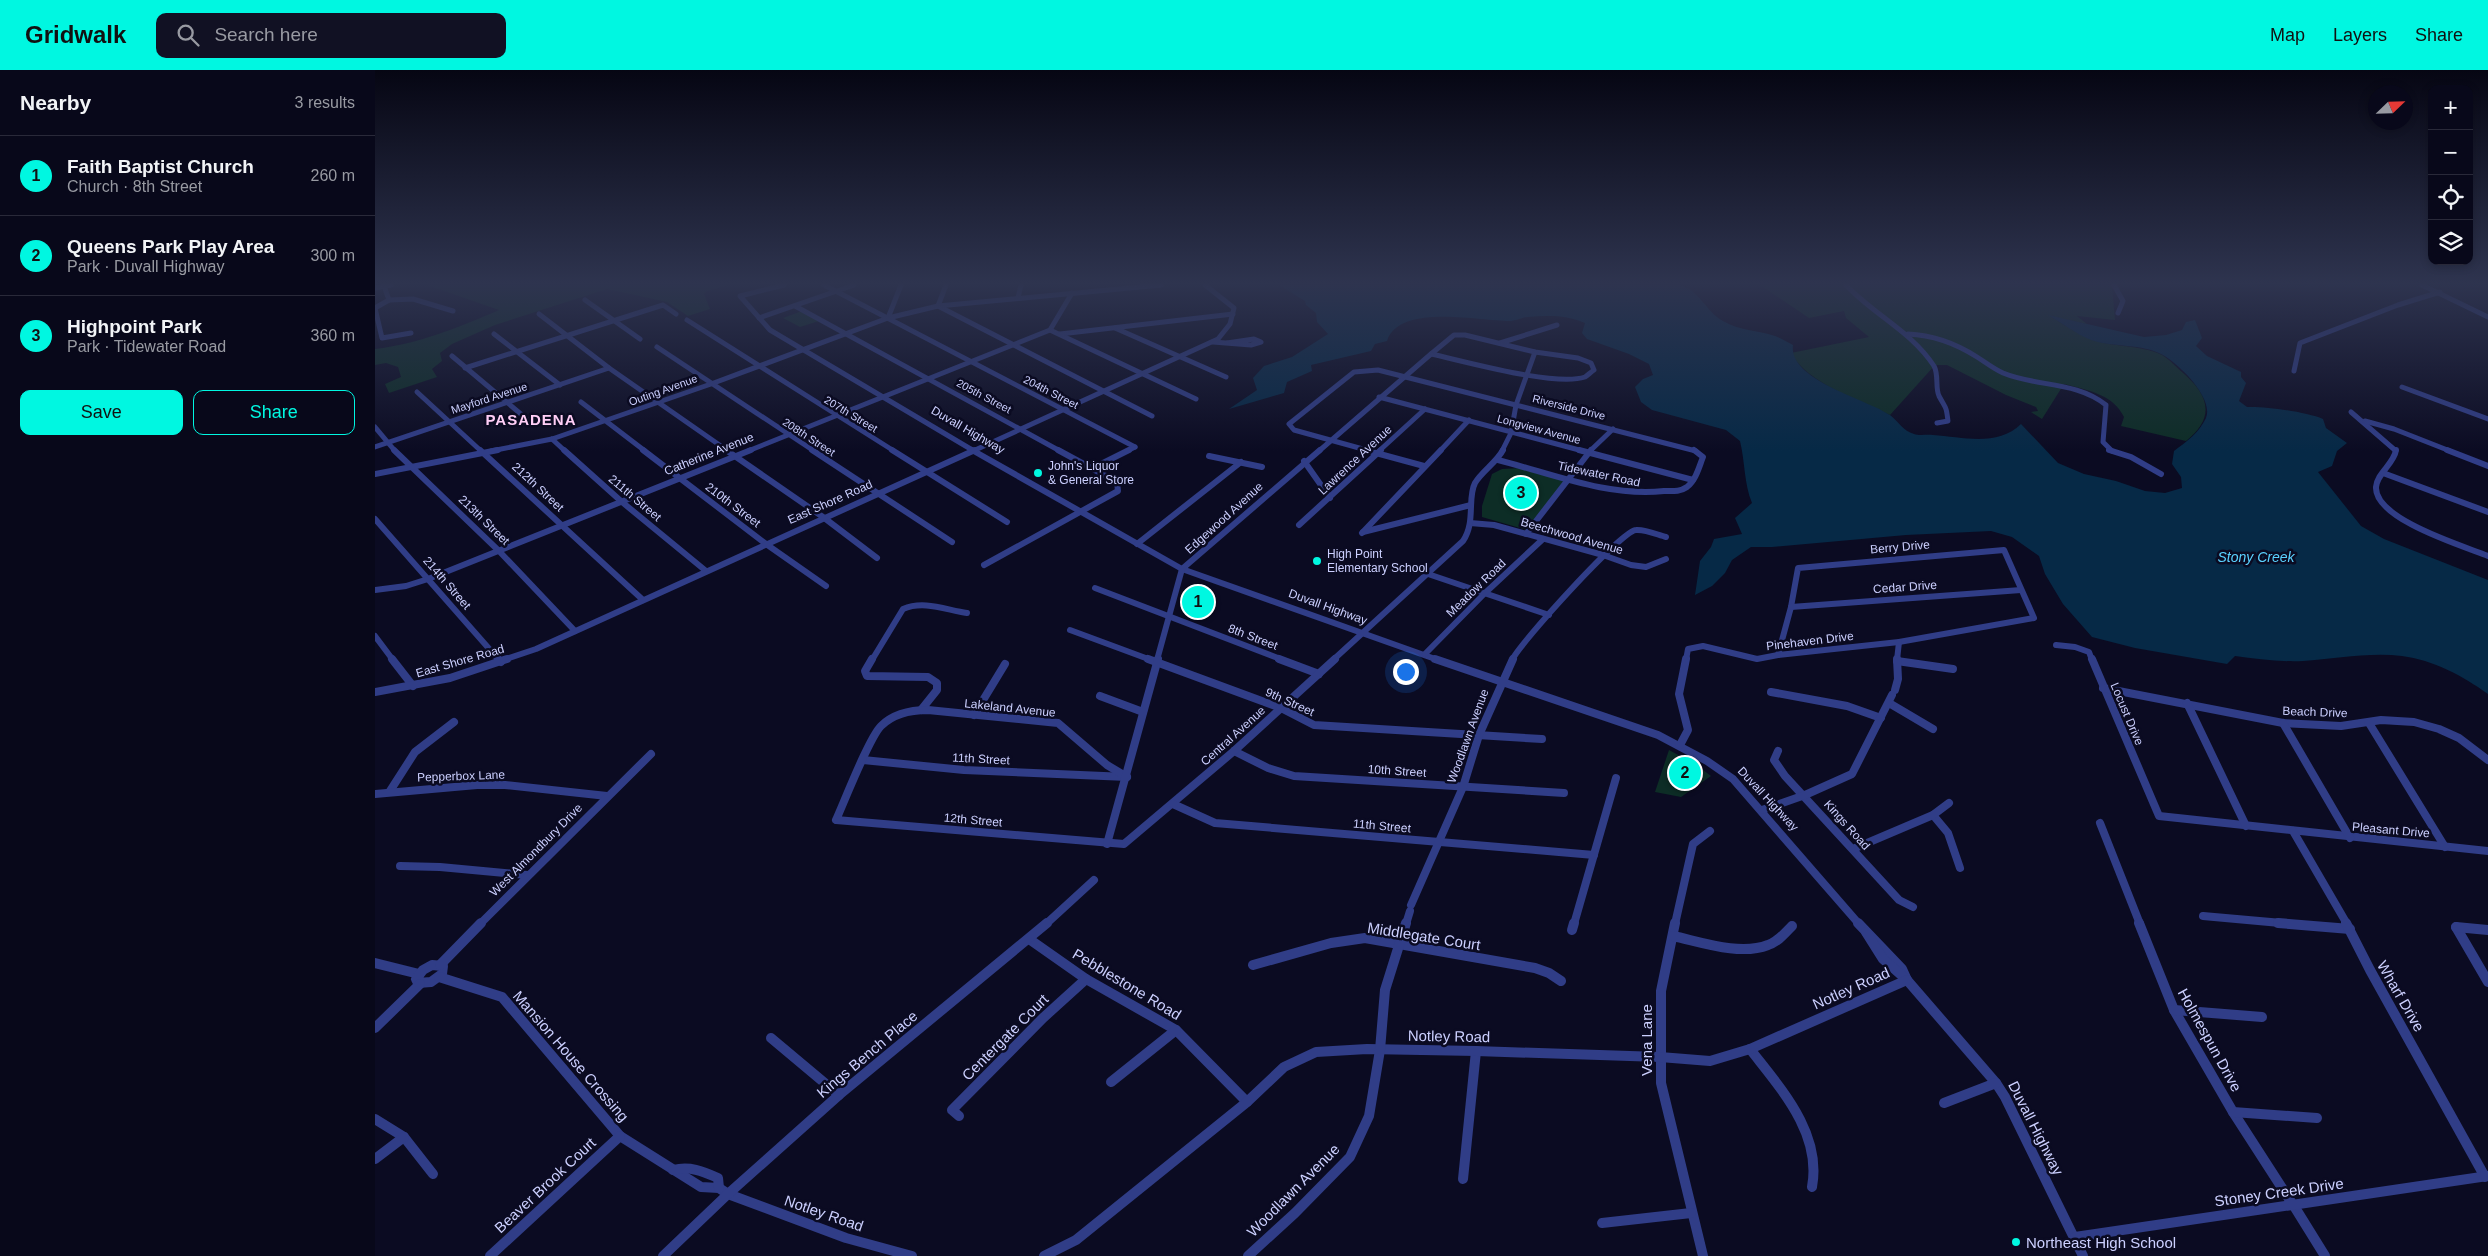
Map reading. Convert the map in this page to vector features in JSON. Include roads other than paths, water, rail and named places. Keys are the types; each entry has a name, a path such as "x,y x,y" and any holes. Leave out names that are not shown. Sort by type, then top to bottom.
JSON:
{"street":[{"path":"503,340 561,385"},
{"path":"465,368 554,340"},
{"path":"574,340 609,368 660,402 733,456 823,517 877,558"},
{"name":"207th Street","path":"718,340 835,416 1007,522"},
{"name":"Duvall Highway","path":"788,340 885,396 972,450 1183,569 1362,634 1621,721 1680,745 1733,780 1762,810 1865,931 1869,942 1893,971 1907,980 1996,1083 2075,1236 2083,1256"},
{"name":"Outing Avenue","path":"375,474 552,439 830,340"},
{"name":"205th Street","path":"859,340 1117,482 1118,491 1083,513"},
{"name":"204th Street","path":"930,340 1135,447 1093,468"},
{"path":"1004,340 1152,416"},
{"name":"Catherine Avenue","path":"375,590 406,586 428,579 1024,340"},
{"path":"1072,340 1196,399"},
{"path":"1144,340 1225,377"},
{"name":"East Shore Road","path":"375,692 413,686 501,662 575,631 1216,340"},
{"path":"1227,343 1241,340"},
{"path":"1213,342 1254,345 1261,342 1258,340"},
{"name":"Edgewood Avenue","path":"1107,844 1183,569 1304,461 1403,376 1448,340"},
{"name":"Edgewood Avenue","path":"1485,340 1499,344"},
{"path":"1499,344 1510,340"},
{"path":"1913,340 1935,368 1939,396 1946,404 1948,421 1937,423"},
{"path":"1944,340 1957,344 2009,375 2038,380 2097,397 2107,405 2103,442 2109,450 2131,457 2161,474"},
{"path":"2294,371 2300,343 2307,340"},
{"path":"1431,354 1528,375 1571,380 1584,378 1594,370 1591,363 1578,358 1535,352 1499,344"},
{"name":"208th Street","path":"657,347 952,542"},
{"path":"1470,523 1475,484 1498,460 1511,432 1516,404 1535,352"},
{"path":"451,356 528,420"},
{"name":"Mayford Avenue","path":"375,447 609,368"},
{"name":"Riverside Drive","path":"1330,440 1294,430 1289,424 1353,372 1378,370 1693,449 1703,457 1693,480"},
{"path":"2402,387 2488,420"},
{"name":"212th Street","path":"417,392 643,600"},
{"name":"Longview Avenue","path":"1379,397 1693,480"},
{"name":"210th Street","path":"581,402 766,544 826,586"},
{"name":"Lawrence Avenue","path":"1299,525 1425,409"},
{"path":"2351,412 2397,448 2396,456 2383,472 2376,489 2379,498 2388,510 2410,523 2488,556"},
{"path":"1469,420 1362,533 1471,505"},
{"path":"2362,420 2394,429 2488,466"},
{"name":"213th Street","path":"375,427 387,443 499,551 575,631"},
{"path":"1526,534 1589,452 1613,429"},
{"name":"211th Street","path":"552,439 622,502 706,571"},
{"path":"1330,440 1424,466"},
{"path":"1209,456 1262,467"},
{"name":"Tidewater Road","path":"1498,460 1569,480 1633,494 1653,494 1685,489 1693,480"},
{"path":"1304,461 1330,498"},
{"path":"1137,544 1241,462"},
{"path":"2383,472 2488,512"},
{"path":"984,565 1083,513"},
{"name":"214th Street","path":"375,519 501,662"},
{"name":"Beechwood Avenue","path":"1470,523 1494,525 1603,555 1631,565 1646,567 1666,559"},
{"name":"Central Avenue","path":"1107,844 1124,844 1234,751 1463,541 1469,532 1470,523"},
{"name":"Woodlawn Avenue","path":"1248,1256 1295,1213 1350,1157 1369,1116 1380,1050 1385,990 1398,944 1410,908 1437,842 1463,787 1479,736 1514,656 1603,555 1625,535 1636,530 1666,537"},
{"name":"Meadow Road","path":"1425,654 1484,594 1543,539"},
{"name":"Berry Drive","path":"1791,607 1798,568 2004,550 2021,590"},
{"path":"1428,574 1549,615"},
{"name":"8th Street","path":"1095,588 1319,674"},
{"name":"Cedar Drive","path":"1791,607 2021,590"},
{"name":"Pinehaven Drive","path":"1680,745 1688,730 1679,694 1688,648 1703,646 1757,659 1777,655 1899,642 2034,618 2021,590"},
{"path":"921,710 937,690 937,683 933,680 928,677 867,676 865,670 903,609 907,606 931,606 967,613"},
{"path":"1777,655 1791,607"},
{"name":"9th Street","path":"1070,630 1281,708 1314,725 1542,739"},
{"path":"375,636 413,686"},
{"path":"1762,810 1805,795 1852,774 1892,696 1899,678 1897,661 1900,648 1899,642"},
{"name":"Locust Drive","path":"2056,645 2075,647 2089,652 2159,816"},
{"path":"1897,661 1953,669"},
{"path":"974,715 1005,664"},
{"name":"Beach Drive","path":"2103,688 2283,723 2341,726 2381,720 2414,722 2439,729 2459,738 2488,760"},
{"path":"1771,692 1847,706 1881,718"},
{"path":"1100,696 1143,712"},
{"path":"1892,696 1933,729"},
{"path":"2187,703 2246,826"},
{"name":"Lakeland Avenue","path":"863,760 877,730 887,718 901,712 921,710 1059,723 1107,765 1127,777"},
{"path":"390,791 415,752 454,722"},
{"path":"2283,723 2350,838"},
{"path":"2369,723 2445,847"},
{"name":"10th Street","path":"1234,751 1268,768 1294,776 1564,793"},
{"name":"Kings Road","path":"1778,751 1774,760 1785,776 1805,795 1899,900 1913,907"},
{"name":"West Almondbury Drive","path":"440,964 527,875 651,754"},
{"name":"11th Street","path":"863,760 964,770 1127,777"},
{"name":"12th Street","path":"863,760 836,820 972,830 1107,844"},
{"path":"1572,930 1616,778"},
{"name":"Pepperbox Lane","path":"375,794 390,791 505,785 607,796"},
{"path":"1853,849 1933,815 1949,803"},
{"name":"11th Street","path":"1173,804 1215,823 1594,855"},
{"path":"1933,815 1948,833 1960,868"},
{"name":"Pleasant Drive","path":"2159,816 2350,838 2488,851"},
{"name":"Holmespun Drive","path":"2100,823 2174,1010 2233,1112 2325,1256"},
{"name":"Wharf Drive","path":"2293,830 2351,929 2370,970 2486,1176"},
{"name":"Vena Lane","path":"1703,1256 1691,1213 1661,1083 1661,991 1691,849 1693,844 1710,831"},
{"path":"400,866 440,867 527,875"},
{"name":"Kings Bench Place","path":"663,1256 723,1191 1029,939 1094,880"},
{"path":"2203,916 2351,929"},
{"path":"1673,936 1717,945 1752,948 1769,945 1792,926"},
{"path":"2488,930 2456,927 2488,982"},
{"name":"Middlegate Court","path":"1253,965 1331,943 1365,938 1535,968 1561,981"},
{"name":"Pebblestone Road","path":"1029,939 1086,979 1175,1030 1247,1102"},
{"path":"375,963 419,974"},
{"path":"375,1028 420,984 427,984 439,977 444,971 440,964 427,968 419,974 416,981 420,984"},
{"name":"Mansion House Crossing","path":"439,977 502,997 620,1136 701,1187 723,1191"},
{"name":"Centergate Court","path":"959,1116 953,1110 1043,1018 1086,979"},
{"name":"Notley Road","path":"1044,1256 1076,1240 1247,1102 1284,1068 1316,1052 1380,1050 1476,1051 1660,1057 1710,1061 1750,1049 1907,980"},
{"path":"2174,1010 2262,1017"},
{"path":"1111,1082 1175,1030"},
{"path":"771,1038 839,1095"},
{"path":"1750,1049 1804,1127 1815,1165 1812,1187"},
{"path":"1463,1179 1476,1051"},
{"path":"1944,1102 1996,1083"},
{"path":"2233,1112 2317,1118"},
{"path":"375,1119 404,1137 433,1174"},
{"name":"Beaver Brook Court","path":"490,1256 620,1136"},
{"path":"375,1160 404,1137"},
{"path":"673,1170 689,1166 703,1171 718,1178 723,1191"},
{"name":"Stoney Creek Drive","path":"2075,1236 2293,1206 2486,1176"},
{"name":"Notley Road","path":"723,1191 846,1238 912,1256"},
{"path":"1602,1223 1691,1213"}],"water":[{"name":"Stony Creek","path":"1318,340 1387,340 1375,344 1371,351 1311,365 1312,371 1287,382 1284,393 1229,409 1257,390 1253,378 1264,366 1292,357"},
{"name":"Stony Creek","path":"1591,340 1784,340 1793,345 1795,357 1803,368 1815,378 1890,415 1910,433 1980,439 2002,436 2021,424 2058,463 2084,474 2116,481 2145,491 2165,493 2182,488 2181,477 2172,464 2174,451 2188,441 2203,423 2207,410 2205,401 2186,374 2163,355 2137,347 2093,340 2200,340 2196,346 2207,356 2241,372 2241,377 2246,383 2239,401 2247,407 2285,410 2323,419 2326,428 2347,443 2337,451 2332,466 2318,472 2361,526 2384,539 2488,580 2488,694 2468,681 2436,665 2402,656 2365,655 2294,661 2235,656 2227,664 2135,648 2092,637 2063,604 2045,574 2039,556 2012,537 1991,531 1906,535 1772,547 1751,547 1732,560 1725,573 1712,586 1695,595 1700,561 1711,547 1714,539 1742,534 1735,518 1752,503 1747,488 1740,441 1726,430 1652,410 1641,402 1635,387 1643,379 1653,375 1649,364 1629,354"}],"place":[{"name":"John's Liquor & General Store","path":"1038,473"},
{"name":"Highpoint Park","path":"1521,493"},
{"name":"High Point Elementary School","path":"1317,561"},
{"name":"Faith Baptist Church","path":"1198,602"},
{"name":"Queens Park Play Area","path":"1685,773"},
{"name":"Northeast High School","path":"2016,1242"}],"district":[{"name":"PASADENA","path":"531,419"}]}
